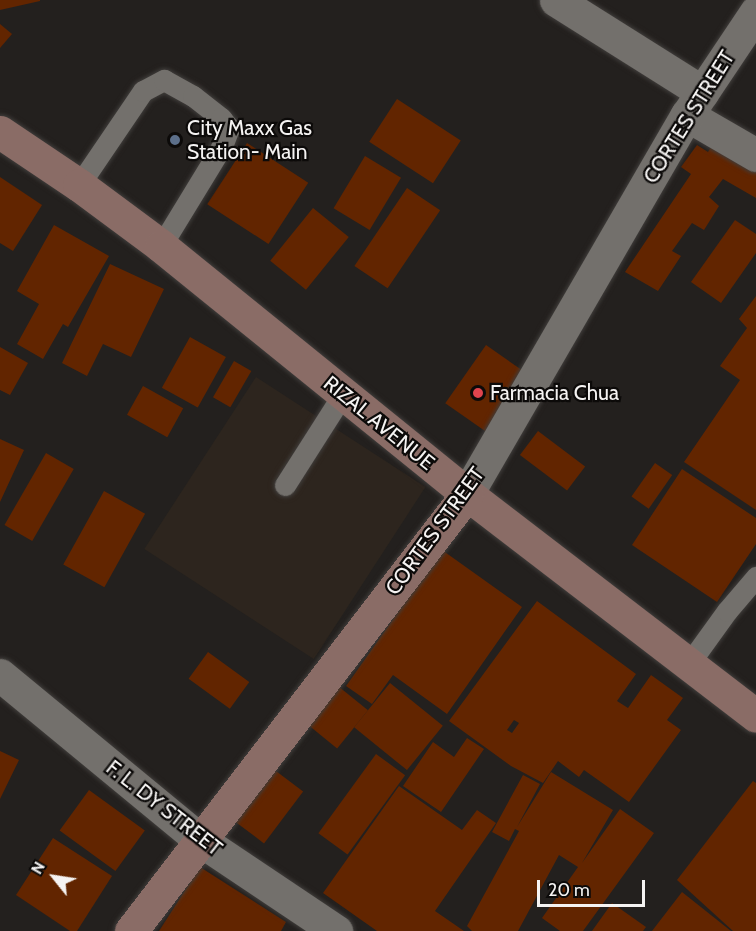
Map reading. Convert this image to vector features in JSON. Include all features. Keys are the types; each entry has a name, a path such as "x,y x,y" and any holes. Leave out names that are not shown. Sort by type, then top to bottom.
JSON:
{"main road":[{"name":"RIZAL AVENUE","path":"0,132 80,185 161,246 466,494 756,716"},
{"name":"CORTES STREET","path":"131,931 466,494"}],"street":[{"path":"556,0 695,103 756,155"},
{"name":"CORTES STREET","path":"466,494 695,103 756,12"},
{"name":"F. L. DY STREET","path":"0,675 200,840 336,931"}],"lane":[{"path":"80,185 143,91 164,80 193,96 221,118 229,128 222,146 161,246"},
{"path":"285,485 343,394"},
{"path":"688,665 727,611 756,577"}],"shaded area":[{"path":"256,377 425,487 314,659 144,549"}],"building":[{"path":"0,0 40,0 40,1 0,10"},
{"path":"0,24 12,34 0,48"},
{"path":"397,99 461,140 433,183 369,142"},
{"path":"247,143 308,183 268,244 207,204"},
{"path":"713,144 756,167 756,198 723,179 709,197 719,206 704,230 692,223 672,251 681,256 658,291 625,272 691,174 681,167 697,145 708,152"},
{"path":"365,156 401,178 370,230 334,208"},
{"path":"0,177 42,205 13,251 0,243"},
{"path":"407,188 440,210 388,288 354,266"},
{"path":"313,208 349,237 306,290 270,261"},
{"path":"735,220 756,234 756,253 721,303 691,282"},
{"path":"54,225 109,256 68,327 63,324 43,359 17,344 39,304 17,291"},
{"path":"110,264 164,289 131,357 103,344 87,376 62,363"},
{"path":"756,296 756,510 684,462 740,380 720,366 747,328 739,319"},
{"path":"190,337 226,357 198,408 162,388"},
{"path":"486,345 526,373 485,431 445,403"},
{"path":"0,347 28,363 10,395 0,390"},
{"path":"234,361 251,371 230,407 213,397"},
{"path":"143,386 183,408 167,437 127,415"},
{"path":"538,431 585,467 567,490 520,455"},
{"path":"0,439 24,450 0,502"},
{"path":"46,453 74,469 32,541 5,525"},
{"path":"655,463 672,475 649,509 631,497"},
{"path":"682,469 756,518 756,544 717,602 632,545"},
{"path":"104,491 145,514 104,587 63,564"},
{"path":"442,550 522,607 447,714 393,675 372,704 346,686"},
{"path":"537,601 636,674 617,701 628,708 651,675 683,698 667,720 681,730 629,802 584,770 579,777 558,761 543,783 511,766 449,721","holes":["514,720 519,723 512,733 507,730"]},
{"path":"208,652 249,682 230,709 189,679"},
{"path":"333,682 368,710 337,748 302,720"},
{"path":"390,683 443,726 407,770 354,727"},
{"path":"467,738 484,749 441,812 403,786 433,742 454,757"},
{"path":"0,751 19,760 0,799"},
{"path":"376,754 405,775 348,854 318,833"},
{"path":"268,765 303,791 264,843 229,817"},
{"path":"551,772 613,810 582,863 620,809 654,833 583,931 560,931 542,918 578,867 559,855 518,931 472,931 467,926 519,831 515,829 509,841 492,832 523,775 540,784 517,827"},
{"path":"753,781 756,783 756,931 733,931 677,880"},
{"path":"399,786 462,830 477,810 496,823 435,911 464,931 377,931 323,893"},
{"path":"89,790 145,831 115,871 60,830"},
{"path":"53,838 112,876 77,931 70,931 16,895"},
{"path":"200,867 286,922 281,931 159,931"},
{"path":"682,892 731,931 652,931"},
{"path":"612,903 646,927 643,931 592,931"}],"place":[{"name":"City Maxx Gas Station- Main","path":"175,140"},
{"name":"Farmacia Chua","path":"478,393"}]}
